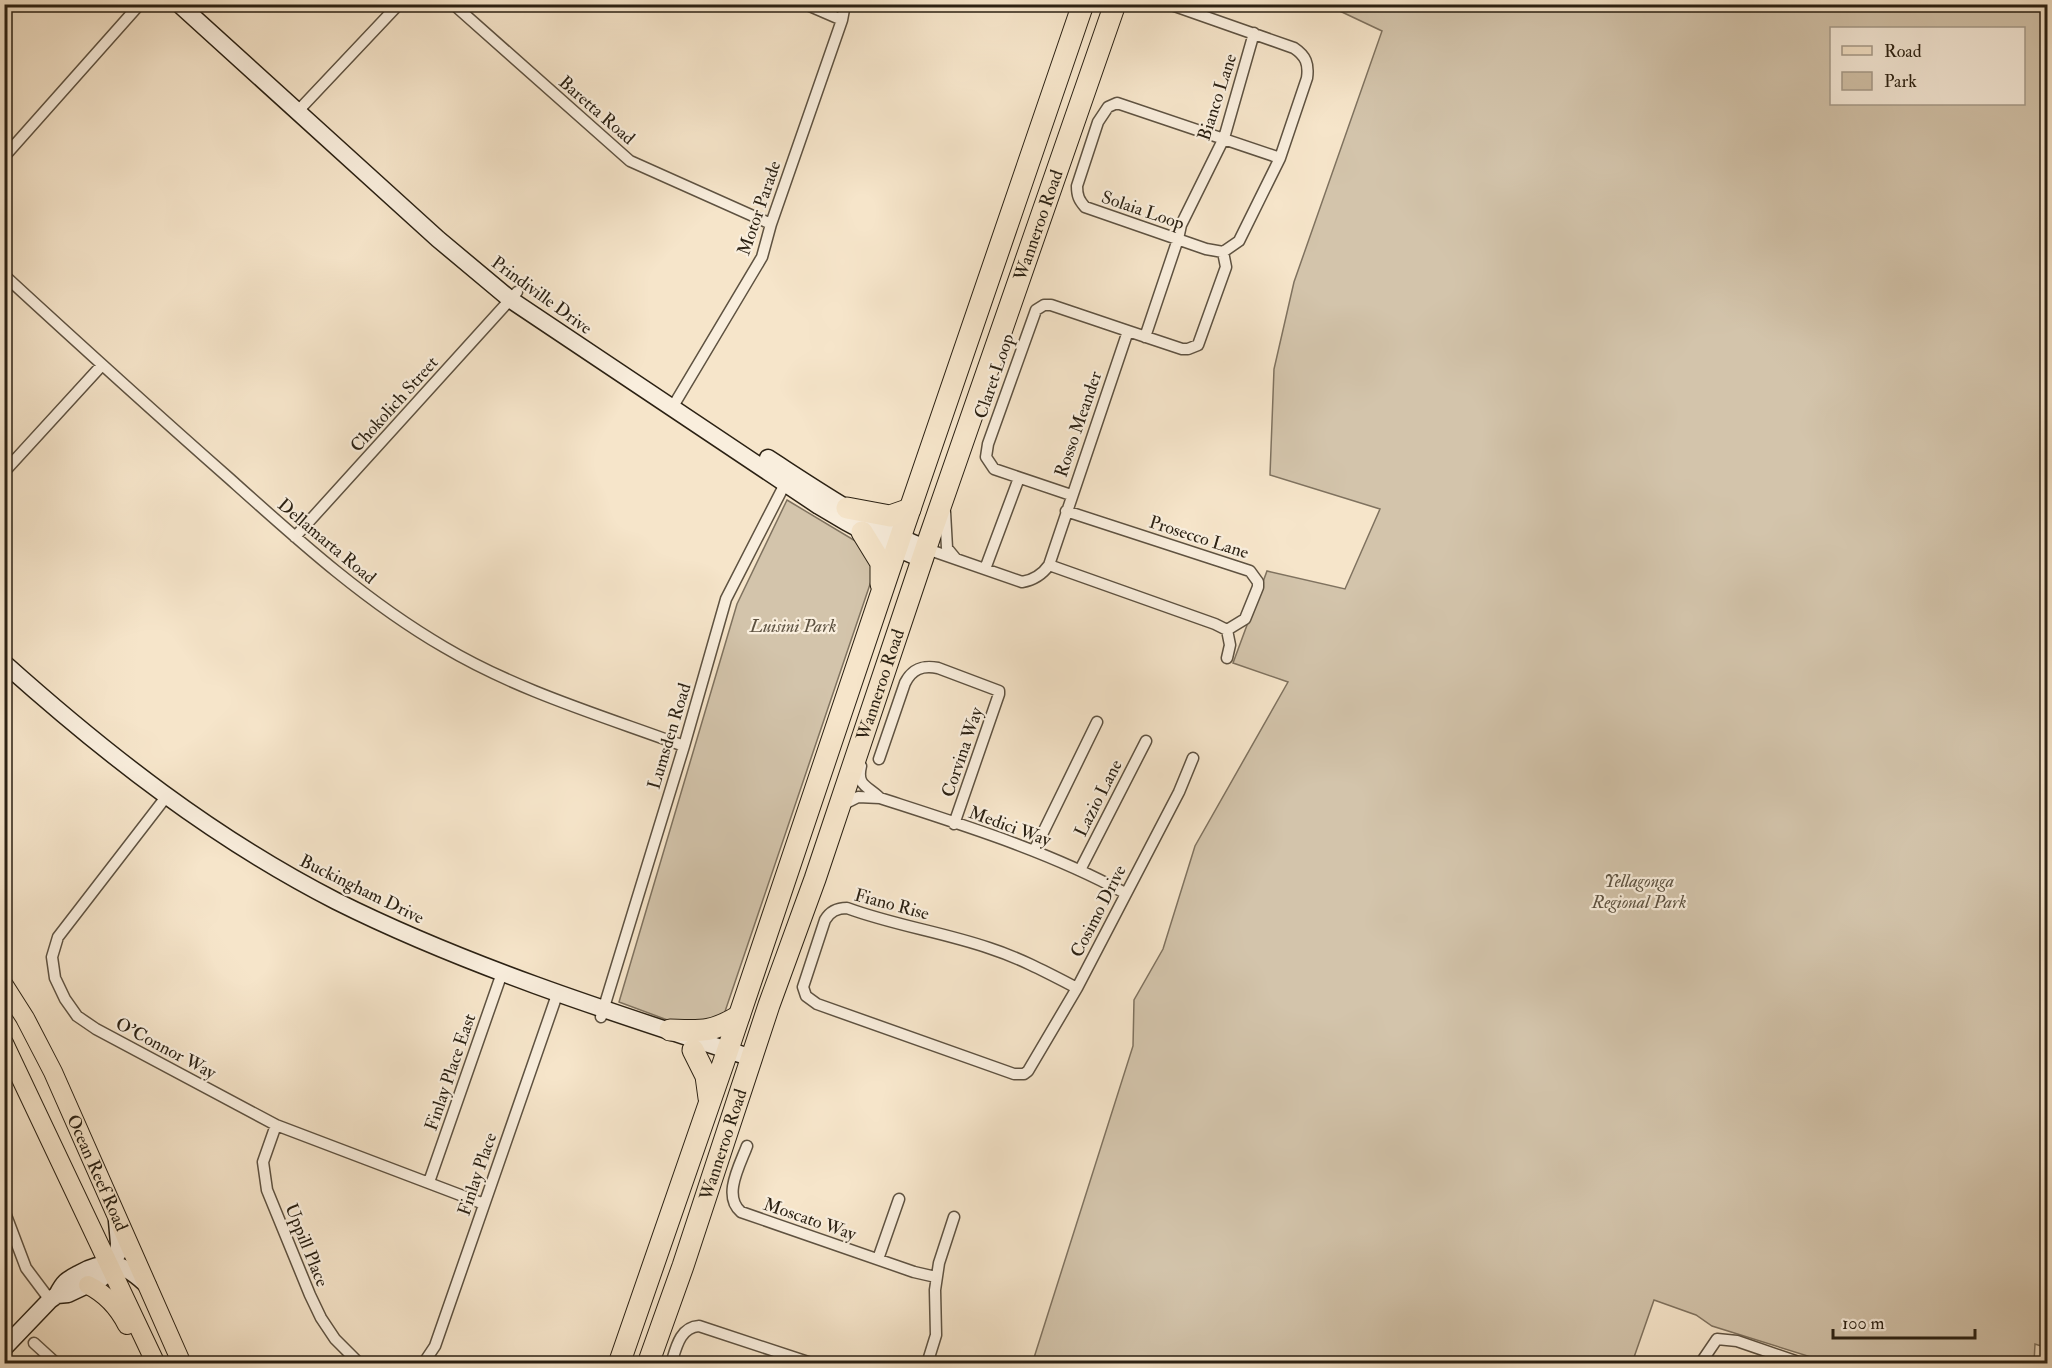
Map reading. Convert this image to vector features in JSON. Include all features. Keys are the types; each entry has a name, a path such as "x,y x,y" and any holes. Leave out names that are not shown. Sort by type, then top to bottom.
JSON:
{"highway":[{"name":"Wanneroo Road","path":"619,1364 1083,4"},
{"name":"Wanneroo Road","path":"648,1364 862,743 945,494 1116,6"},
{"path":"847,508 890,516 910,509"},
{"path":"862,532 881,563 880,597"},
{"path":"670,1030 709,1031 739,1016"},
{"path":"693,1050 706,1076 710,1102"}],"main road":[{"name":"Ocean Reef Road","path":"4,985 25,1018 53,1072 182,1364"},
{"name":"Ocean Reef Road","path":"4,1043 156,1364"},
{"path":"88,1285 105,1295 120,1310 147,1364"}],"street":[{"path":"4,158 140,4"},
{"name":"Prindiville Drive","path":"179,4 445,231 514,296 788,478 847,508 898,543"},
{"name":"Prindiville Drive","path":"195,4 301,108"},
{"path":"301,108 399,4"},
{"name":"Baretta Road","path":"453,4 630,161 771,224"},
{"path":"805,4 842,20"},
{"name":"Motor Parade","path":"675,404 762,257 771,224 842,20 845,4"},
{"path":"1128,331 1182,349 1198,345 1226,267 1223,252 1239,241 1280,158 1307,78 1307,65 1301,53 1294,48 1169,4"},
{"name":"Bianco Lane","path":"1145,337 1181,225 1224,138 1254,33"},
{"name":"Solaia Loop","path":"1223,252 1206,249 1085,207 1077,195 1077,186 1098,122 1108,107 1117,103 1280,158"},
{"name":"Dellamarta Road","path":"4,275 295,537 344,579 404,623 446,648 529,688 684,746"},
{"name":"Chokolich Street","path":"295,537 514,296"},
{"name":"Claret Loop","path":"1071,495 994,469 989,463 986,452 1003,399 1036,310 1044,305 1051,305 1128,331"},
{"name":"Rosso Meander","path":"1049,565 1128,331"},
{"path":"4,472 102,365"},
{"name":"Prindiville Drive","path":"788,478 819,506 862,532 925,554"},
{"name":"Lumsden Road","path":"602,1013 684,746 726,599 788,478"},
{"path":"985,569 1019,478"},
{"path":"945,494 944,520 947,548 956,559"},
{"name":"Prosecco Lane","path":"1066,511 1250,571 1258,582 1250,608 1243,622 1227,630"},
{"path":"925,554 956,559 1022,582 1037,577 1049,565 1227,630 1230,645 1227,658"},
{"name":"Buckingham Drive","path":"4,663 163,802 213,842 331,910 412,948 602,1013 670,1030 750,1064"},
{"name":"Corvina Way","path":"879,759 904,683 910,673 927,666 938,668 999,691 954,824"},
{"name":"Buckingham Drive","path":"4,678 108,767 163,802"},
{"path":"1034,851 1097,722"},
{"name":"Lazio Lane","path":"1080,870 1146,741"},
{"name":"Medici Way","path":"862,743 865,754 859,776 862,784 880,798"},
{"name":"Cosimo Drive","path":"1024,1074 1028,1071 1077,988 1179,792 1192,758"},
{"name":"Medici Way","path":"840,806 858,797 880,798 1034,851 1125,892"},
{"name":"O'Connor Way","path":"163,802 58,937 52,957 55,978 64,999 77,1017 106,1035 276,1125 484,1204"},
{"name":"Fiano Rise","path":"1024,1074 1014,1074 812,1001 804,991 803,982 825,920 832,911 847,908 890,923 954,937 1016,957 1077,988"},
{"name":"Finlay Place East","path":"429,1182 500,978"},
{"name":"Finlay Place","path":"423,1364 435,1346 556,998"},
{"name":"Buckingham Drive","path":"602,1013 693,1050 726,1055"},
{"name":"Uppill Place","path":"276,1125 263,1162 267,1190 321,1318 335,1339 360,1364"},
{"name":"Moscato Way","path":"747,1146 732,1190 733,1202 737,1210 878,1260 936,1277"},
{"path":"878,1260 900,1199"},
{"path":"4,1210 26,1268 54,1298"},
{"path":"54,1298 102,1278 118,1253 116,1216"},
{"path":"927,1364 936,1335 936,1277 954,1217"},
{"path":"4,1348 54,1298 63,1283 96,1265 121,1267 134,1273 148,1286"},
{"path":"670,1364 684,1332 694,1326 814,1364"},
{"path":"1701,1364 1717,1339 1737,1341 1804,1363"},
{"path":"34,1343 57,1364"}],"green space":[{"name":"Yellagonga Regional Park","path":"1327,5 2047,5 2047,1348 2035,1344 2034,1363 1830,1363 1712,1326 1696,1315 1654,1300 1632,1363 1032,1364 1133,1046 1134,1000 1163,949 1195,846 1288,682 1233,663 1267,571 1345,589 1380,509 1270,475 1274,369 1294,282 1382,31"},
{"name":"Luisini Park","path":"787,500 857,542 882,549 716,1038 619,1002 737,604"}]}
